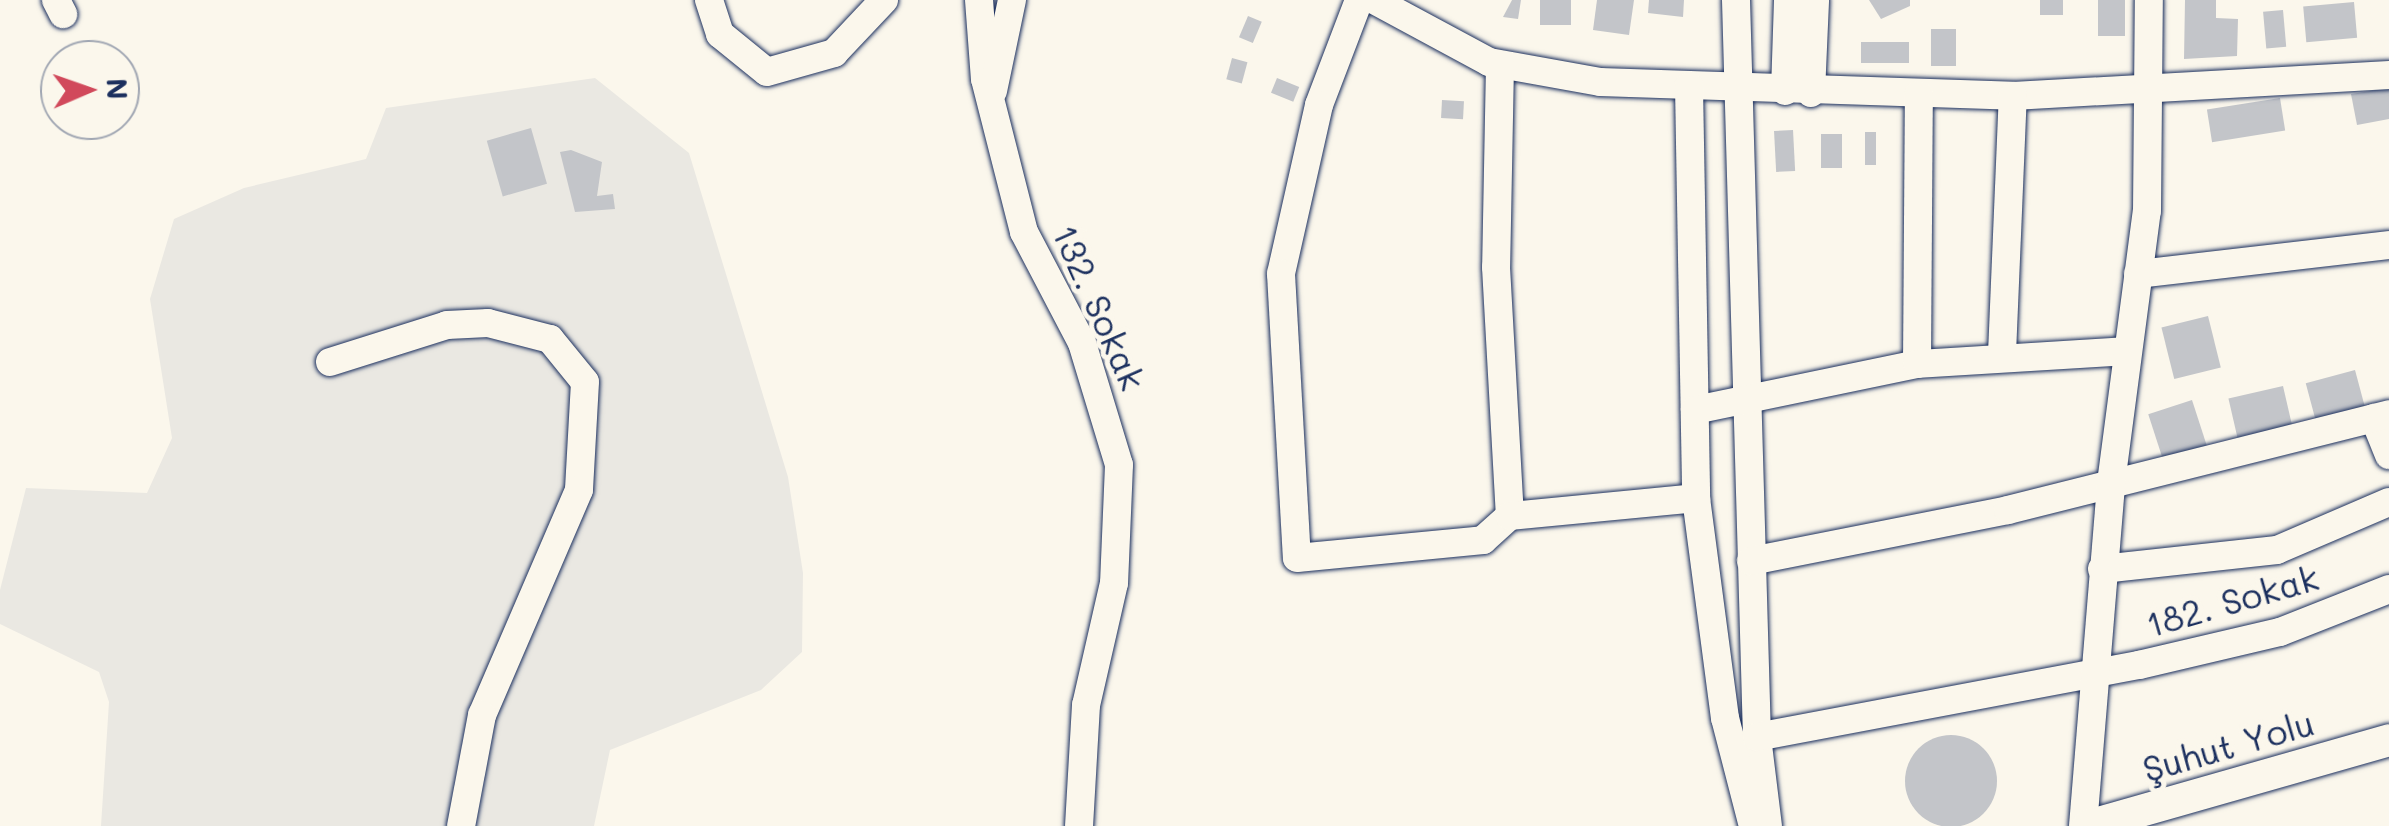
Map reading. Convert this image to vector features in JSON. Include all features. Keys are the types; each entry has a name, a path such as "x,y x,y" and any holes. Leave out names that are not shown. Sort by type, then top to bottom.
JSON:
{"main road":[{"name":"Şuhut Yolu","path":"2086,826 2389,740"}],"street":[{"path":"709,0 720,34 767,72 834,53 884,0"},
{"name":"132. Sokak","path":"979,0 992,106 1024,232 1082,343 1118,466 1114,583 1086,706 1079,826"},
{"path":"992,106 1012,0"},
{"path":"1359,0 1319,104 1281,274 1297,558 1483,540 1510,516 1696,498"},
{"path":"1374,0 1500,65 1690,86 2013,96 2149,92 2389,76"},
{"path":"1736,0 1757,737 1768,826"},
{"path":"1788,0 1798,92"},
{"path":"1798,92 1815,0"},
{"path":"2086,826 2092,674 2138,274 2149,92 2149,0"},
{"path":"1500,65 1496,267 1510,516"},
{"path":"1690,86 1696,498 1725,718 1753,826"},
{"path":"1918,364 1919,94"},
{"path":"2002,354 2013,96"},
{"path":"2138,274 2389,245"},
{"path":"330,362 447,325 488,324 550,339 585,382 579,490 488,699 460,826"},
{"path":"1695,410 1918,364 2002,354 2127,351"},
{"path":"1752,561 2111,483 2382,416 2389,456"},
{"path":"2102,569 2277,550 2389,502"},
{"name":"182. Sokak","path":"1757,737 2092,674 2280,632 2389,589"}],"shaded area":[{"path":"595,78 689,153 788,477 803,573 802,652 761,690 610,750 594,826 101,826 109,702 99,672 0,624 0,590 26,488 147,493 172,438 150,299 174,219 244,188 366,159 386,108"}],"building":[{"path":"1512,0 1521,0 1518,19 1503,17"},
{"path":"1540,0 1571,0 1571,25 1540,25"},
{"path":"1597,0 1634,0 1629,35 1593,30"},
{"path":"1649,0 1684,0 1683,17 1648,13"},
{"path":"1869,0 1910,0 1910,6 1881,19"},
{"path":"2040,0 2063,0 2063,15 2040,15"},
{"path":"2098,0 2125,0 2125,36 2098,36"},
{"path":"2185,0 2216,0 2216,18 2238,19 2237,56 2184,59"},
{"path":"2354,2 2357,38 2306,42 2303,6"},
{"path":"2283,10 2286,47 2266,49 2263,12"},
{"path":"1248,16 1262,22 1253,43 1239,37"},
{"path":"1931,29 1956,29 1956,66 1931,66"},
{"path":"1861,42 1909,42 1909,63 1861,63"},
{"path":"1232,58 1247,62 1242,83 1226,79"},
{"path":"1277,78 1299,87 1293,102 1271,93"},
{"path":"2389,88 2389,119 2357,125 2351,94"},
{"path":"2280,98 2285,131 2212,142 2207,110"},
{"path":"1442,100 1464,101 1463,119 1441,118"},
{"path":"531,128 547,184 503,196 487,141"},
{"path":"1793,130 1795,171 1776,172 1774,131"},
{"path":"1865,132 1876,132 1876,165 1865,165"},
{"path":"1821,134 1842,134 1842,168 1821,168"},
{"path":"571,150 602,162 597,196 613,194 615,209 575,212 560,152"},
{"path":"2208,316 2221,367 2174,379 2161,328"},
{"path":"2355,370 2365,407 2316,420 2306,383"},
{"path":"2283,386 2293,428 2238,440 2228,399"},
{"path":"2192,400 2208,449 2164,464 2148,414"},
{"path":"1951,735 1969,738 1984,748 1994,763 1994,799 1984,814 1969,824 1951,827 1933,824 1918,814 1908,799 1905,781 1908,763 1918,748 1933,738"}]}
